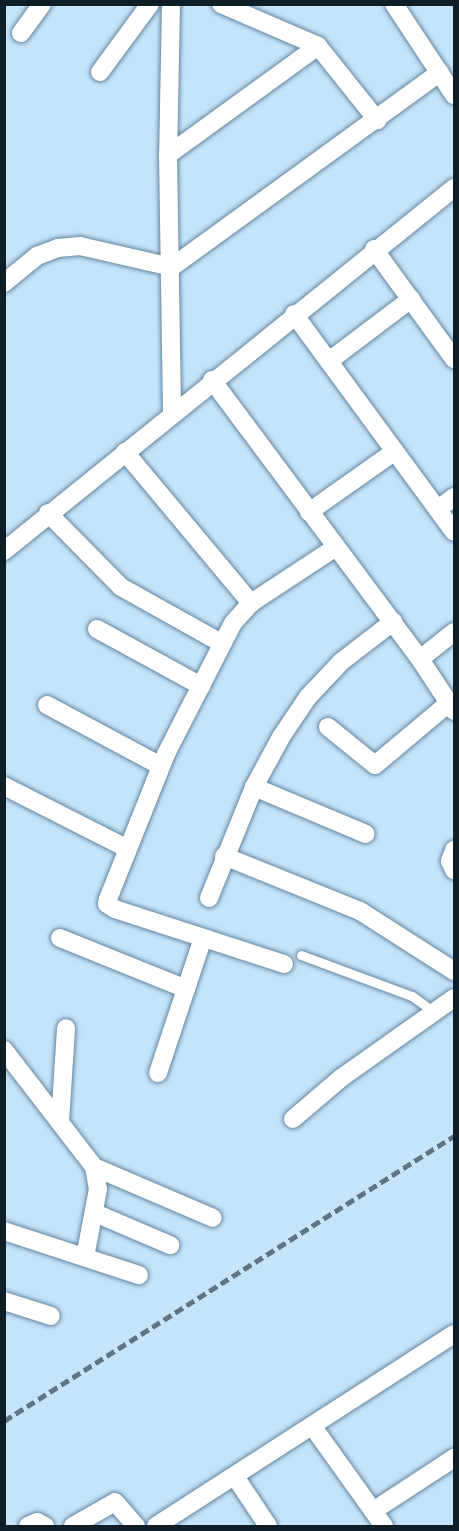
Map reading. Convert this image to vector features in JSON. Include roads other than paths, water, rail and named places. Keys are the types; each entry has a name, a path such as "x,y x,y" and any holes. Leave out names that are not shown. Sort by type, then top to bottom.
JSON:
{"street":[{"path":"21,33 42,4"},
{"path":"100,72 150,4"},
{"path":"221,4 318,46 377,120"},
{"path":"394,4 454,95"},
{"path":"168,7 172,412"},
{"path":"168,155 318,46"},
{"path":"4,283 37,256 58,248 80,246 172,267 440,72"},
{"path":"4,551 374,249 454,188"},
{"path":"374,249 411,299 448,336 454,359"},
{"path":"329,361 411,299"},
{"path":"294,314 454,532"},
{"path":"212,380 393,622 452,707 375,765 328,727"},
{"path":"309,512 395,451"},
{"path":"125,453 250,603"},
{"path":"438,509 454,496"},
{"path":"48,513 121,587 221,643"},
{"path":"284,964 110,907 108,899 126,848 161,766 221,643 250,603 336,547"},
{"path":"209,898 224,856 254,787 308,697 341,662 393,622"},
{"path":"97,629 201,686"},
{"path":"420,659 454,632"},
{"path":"47,705 161,766"},
{"path":"4,786 126,848"},
{"path":"254,787 366,834"},
{"path":"454,850 450,861 454,870"},
{"path":"224,856 360,911 454,970"},
{"path":"60,938 186,988"},
{"path":"158,1073 203,938"},
{"path":"293,1119 341,1078 454,998"},
{"path":"60,1122 66,1028"},
{"path":"4,1050 94,1167 98,1189 85,1257"},
{"path":"94,1167 213,1218"},
{"path":"95,1213 170,1245"},
{"path":"4,1231 139,1275"},
{"path":"4,1301 51,1317"},
{"path":"156,1527 236,1478 454,1334"},
{"path":"313,1427 384,1527"},
{"path":"373,1511 454,1458"},
{"path":"236,1478 268,1527"},
{"path":"73,1527 115,1502 136,1527"},
{"path":"28,1527 37,1522 45,1527"}],"lane":[{"path":"301,956 412,996 435,1012"}],"railway":[{"path":"4,1421 454,1136"}]}
